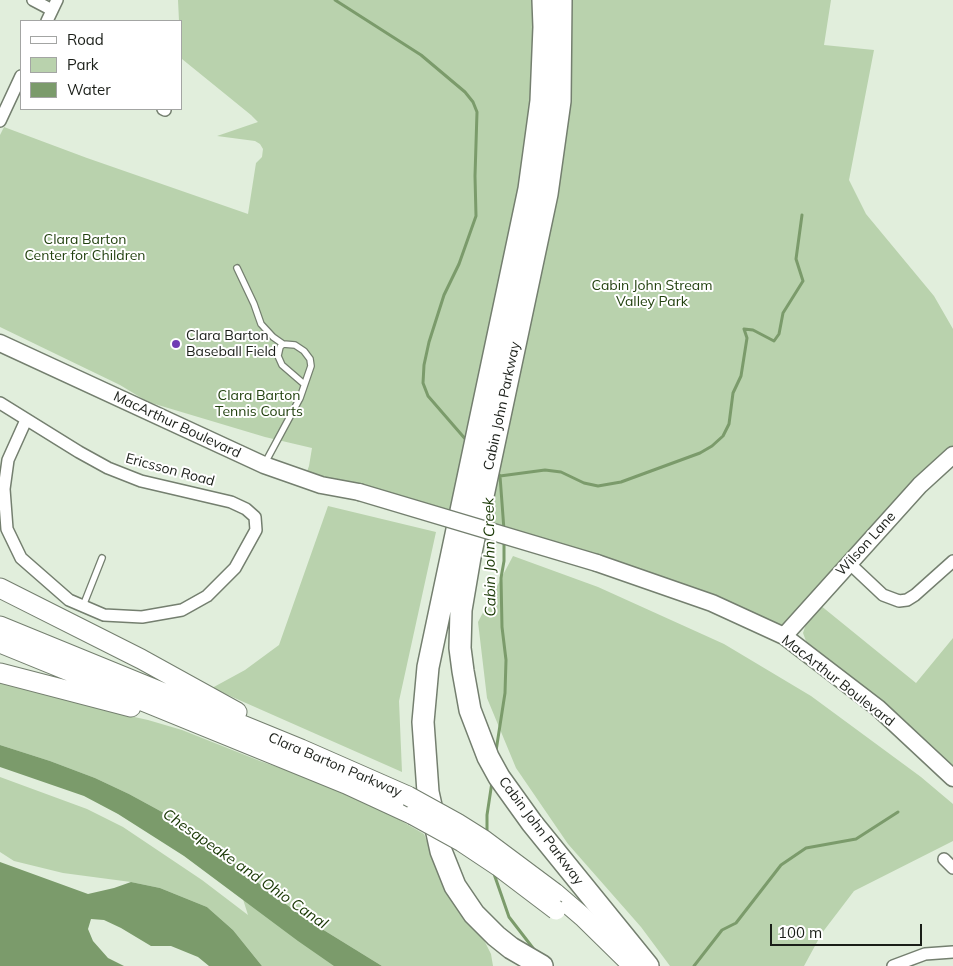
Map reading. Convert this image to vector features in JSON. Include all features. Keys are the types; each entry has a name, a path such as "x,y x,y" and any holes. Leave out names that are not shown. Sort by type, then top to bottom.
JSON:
{"highway":[{"name":"Cabin John Parkway","path":"543,0 544,27 541,101 529,189 485,399 461,555 460,630 463,671 470,710 488,757 509,793 648,966"},
{"name":"Cabin John Parkway","path":"542,966 511,948 474,914 454,886 440,852 428,792 423,722 428,667 497,432 549,185 560,101 561,0"}],"main road":[{"name":"MacArthur Boulevard","path":"0,343 264,465 321,485 358,492 597,563 685,593 730,611 784,636 878,708 953,778"},
{"name":"Wilson Lane","path":"784,636 920,485 953,455"},
{"path":"0,588 141,660 236,711 301,749"},
{"name":"Clara Barton Parkway","path":"0,626 301,749 408,796 457,823 484,840 556,902 616,966"},
{"name":"Clara Barton Parkway","path":"0,643 346,784 413,815 462,842 583,917 633,966"},
{"path":"0,673 195,723"}],"street":[{"path":"33,0 54,5 47,20"},
{"path":"0,122 20,78"},
{"name":"Ericsson Road","path":"0,403 108,468 141,481 231,502 246,509 256,517 256,530 249,546 235,568 207,596 182,610 142,617 104,615 83,606"},
{"path":"26,420 8,460 4,489 7,529 21,558 69,600 83,606"},
{"path":"849,563 883,594 899,601 907,600 916,595 953,561"},
{"path":"944,859 953,868"},
{"path":"893,966 925,954 953,952"}],"lane":[{"path":"237,268 261,324 273,337 284,344 295,345 310,359 312,366 300,398 276,444 266,458 264,465"},
{"path":"284,344 280,347 278,356 282,365 304,384"},
{"path":"83,606 102,558"}],"green space":[{"name":"Cabin John Stream Valley Park","path":"178,0 831,0 824,45 874,50 849,180 866,214 934,296 953,329 953,455 784,636 730,611 304,480 312,448 265,437 148,402 120,385 0,327 0,135 4,127 248,214 256,163 262,157 263,149 255,141 217,136 258,122 182,59 182,20 179,20"},
{"path":"328,506 436,532 399,701 402,772 212,688 245,670 279,645"},
{"path":"513,556 598,587 724,644 811,696 921,777 953,804 953,841 854,891 822,933 804,966 670,966 641,927 568,844 516,768 487,698 478,622"},
{"path":"820,605 916,683 953,638 953,769 813,651 803,633 807,621"},
{"path":"0,680 78,700 107,711 182,730 260,761 332,786 379,808 424,834 443,881 465,917 484,940 491,954 493,966 382,966 309,921 272,894 213,846 175,819 95,778 0,745"},
{"path":"0,777 87,809 123,827 202,880 248,915 241,893 345,966 262,966 233,930 207,907 160,888 63,873 14,861 0,852"}],"water":[{"name":"Chesapeake and Ohio Canal","path":"0,745 95,778 175,819 213,846 272,894 309,921 382,966 334,966 184,856 118,814 84,796 0,767"},
{"path":"0,862 88,894 131,882 160,888 207,907 233,930 262,966 209,966 198,957 171,946 151,946 104,920 91,919 88,929 93,941 108,958 124,966 0,966"}],"waterway":[{"name":"Cabin John Creek","path":"335,0 421,55 465,92 473,102 477,112 476,216 459,264 444,295 429,342 424,365 423,383 428,396 467,441"},
{"path":"500,476 545,470 561,472 584,483 598,486 621,482 700,453 712,446 723,436 729,424 733,393 741,376 747,338 744,329 753,330 774,341 779,334 783,313 803,281 796,259 802,215"},
{"name":"Cabin John Creek","path":"497,472 500,476 504,530"},
{"name":"Cabin John Creek","path":"496,751 505,693 506,660 502,627 501,578 504,561 504,541"},
{"name":"Cabin John Creek","path":"487,835 487,815 492,782"},
{"path":"694,966 722,930 736,923 781,865 806,848 856,839 898,812"},
{"name":"Cabin John Creek","path":"493,871 509,917 536,952"}],"place":[{"name":"Clara Barton Baseball Field","path":"176,344"}],"park label":[{"name":"Clara Barton Center for Children","path":"85,248"},
{"name":"Clara Barton Tennis Courts","path":"259,404"}]}
